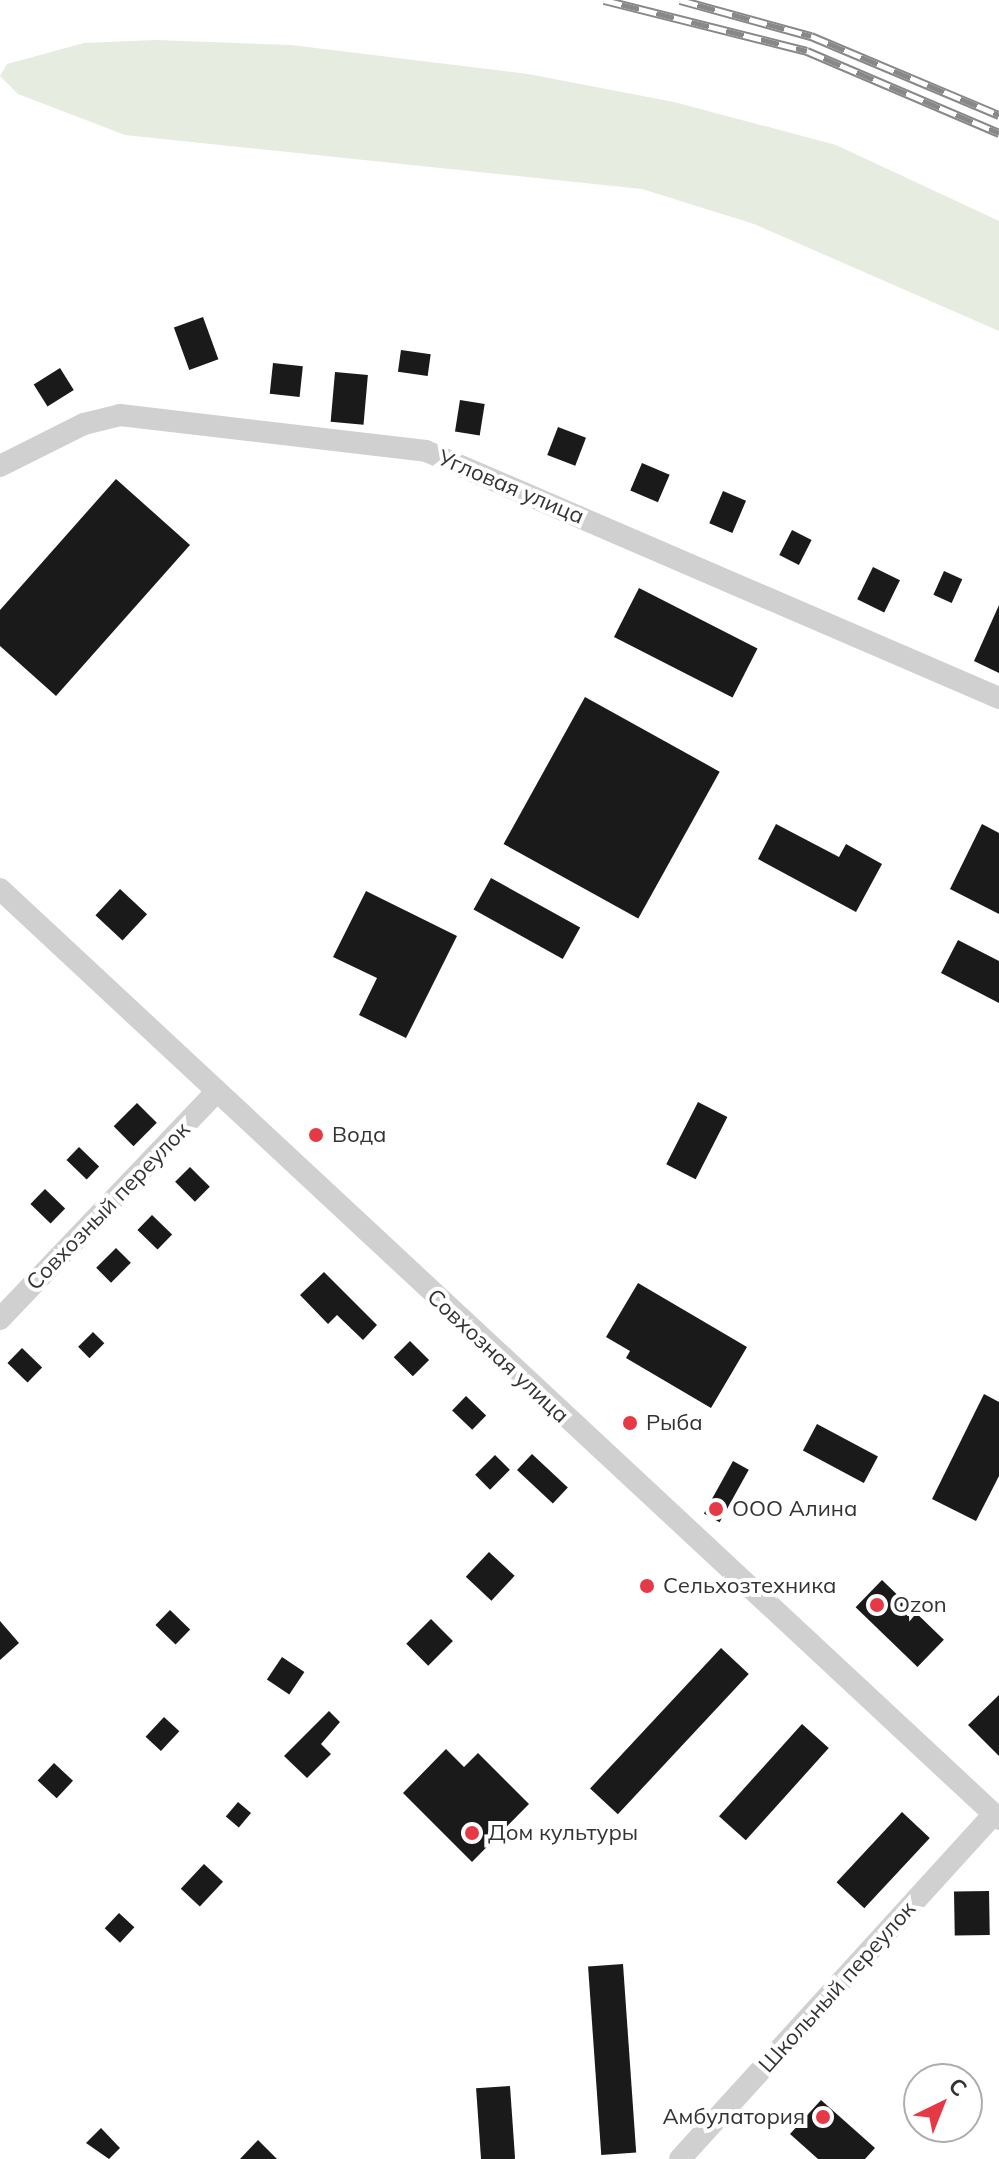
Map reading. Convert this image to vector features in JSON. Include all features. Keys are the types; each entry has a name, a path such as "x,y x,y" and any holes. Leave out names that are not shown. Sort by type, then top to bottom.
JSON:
{"street":[{"name":"Угловая улица","path":"0,466 84,424 120,415 426,451 999,698"},
{"name":"Совхозная улица","path":"0,889 996,1816"},
{"name":"Совхозный переулок","path":"0,1319 216,1092"},
{"name":"Школьный переулок","path":"680,2159 996,1816"}],"shaded area":[{"path":"156,40 291,45 528,74 674,102 836,145 999,221 999,331 754,224 642,189 125,135 18,94 0,76 7,64 84,43"}],"building":[{"path":"203,317 218,359 189,370 174,328"},
{"path":"401,350 431,354 428,376 398,372"},
{"path":"273,363 303,366 300,397 270,394"},
{"path":"60,368 74,390 47,406 34,384"},
{"path":"335,372 368,375 364,425 331,422"},
{"path":"460,400 485,404 480,436 455,432"},
{"path":"558,427 586,438 575,466 547,455"},
{"path":"642,463 670,475 658,502 630,491"},
{"path":"116,479 190,545 56,696 0,646 0,610"},
{"path":"723,491 746,501 732,533 709,523"},
{"path":"792,530 812,540 799,565 779,555"},
{"path":"873,567 900,580 884,613 857,599"},
{"path":"944,571 962,579 952,603 933,595"},
{"path":"639,588 758,648 733,697 614,637"},
{"path":"999,605 999,673 974,661"},
{"path":"585,697 720,772 638,919 504,844"},
{"path":"776,824 839,857 846,844 882,864 856,912 758,859"},
{"path":"982,824 999,833 999,914 950,889"},
{"path":"491,878 580,927 563,959 474,909"},
{"path":"120,889 147,914 123,941 95,915"},
{"path":"366,891 457,936 406,1038 359,1015 377,978 333,957"},
{"path":"958,940 999,961 999,1003 941,973"},
{"path":"698,1102 727,1117 696,1179 666,1164"},
{"path":"137,1103 157,1123 133,1146 114,1126"},
{"path":"79,1147 99,1166 87,1179 66,1160"},
{"path":"190,1167 210,1187 195,1202 175,1182"},
{"path":"45,1189 65,1208 51,1224 30,1204"},
{"path":"152,1215 172,1234 158,1250 137,1230"},
{"path":"116,1248 131,1263 111,1283 96,1268"},
{"path":"324,1272 377,1325 363,1340 337,1315 328,1324 300,1295"},
{"path":"638,1283 747,1347 711,1408 626,1358 630,1351 606,1337"},
{"path":"93,1332 104,1343 89,1358 78,1347"},
{"path":"410,1341 429,1360 413,1376 394,1357"},
{"path":"22,1348 42,1367 28,1383 7,1363"},
{"path":"984,1394 999,1402 999,1476 976,1521 932,1499"},
{"path":"466,1396 486,1415 472,1430 452,1410"},
{"path":"817,1424 878,1456 864,1483 803,1450"},
{"path":"532,1454 568,1487 553,1504 517,1470"},
{"path":"495,1455 510,1470 490,1490 475,1475"},
{"path":"733,1461 749,1470 720,1522 704,1513"},
{"path":"489,1552 515,1576 491,1601 466,1577"},
{"path":"882,1580 944,1640 917,1667 856,1607"},
{"path":"170,1610 190,1629 176,1645 155,1625"},
{"path":"431,1619 453,1641 428,1666 406,1644"},
{"path":"0,1621 19,1643 0,1660"},
{"path":"721,1648 749,1674 618,1814 590,1788"},
{"path":"282,1657 304,1672 289,1694 267,1679"},
{"path":"999,1695 999,1756 968,1725"},
{"path":"329,1711 340,1722 321,1744 331,1754 307,1778 284,1756"},
{"path":"164,1717 179,1731 161,1751 146,1737"},
{"path":"802,1724 829,1748 746,1840 719,1816"},
{"name":"Дом культуры","path":"446,1749 464,1767 478,1753 529,1804 472,1862 403,1793"},
{"path":"54,1763 73,1781 57,1798 38,1781"},
{"path":"238,1802 251,1813 239,1827 226,1817"},
{"path":"902,1812 930,1838 864,1908 837,1882"},
{"path":"204,1864 223,1882 200,1907 181,1889"},
{"path":"989,1891 990,1935 955,1936 954,1892"},
{"path":"119,1913 134,1927 120,1943 105,1928"},
{"path":"623,1964 636,2153 601,2155 588,1966"},
{"path":"510,2086 515,2159 481,2159 476,2088"},
{"name":"Амбулатория","path":"821,2100 875,2148 865,2159 818,2159 790,2134"},
{"path":"101,2128 120,2148 109,2159 86,2143"},
{"path":"258,2140 277,2159 240,2159"}],"railway":[{"path":"604,0 807,51 999,133"},
{"path":"680,0 811,36 999,115"}],"place":[{"name":"Вода","path":"316,1135"},
{"name":"Рыба","path":"630,1423"},
{"name":"ООО Алина","path":"716,1509"},
{"name":"Сельхозтехника","path":"647,1586"},
{"name":"Ozon","path":"877,1605"},
{"name":"Дом культуры","path":"472,1833"},
{"name":"Амбулатория","path":"823,2117"}]}
